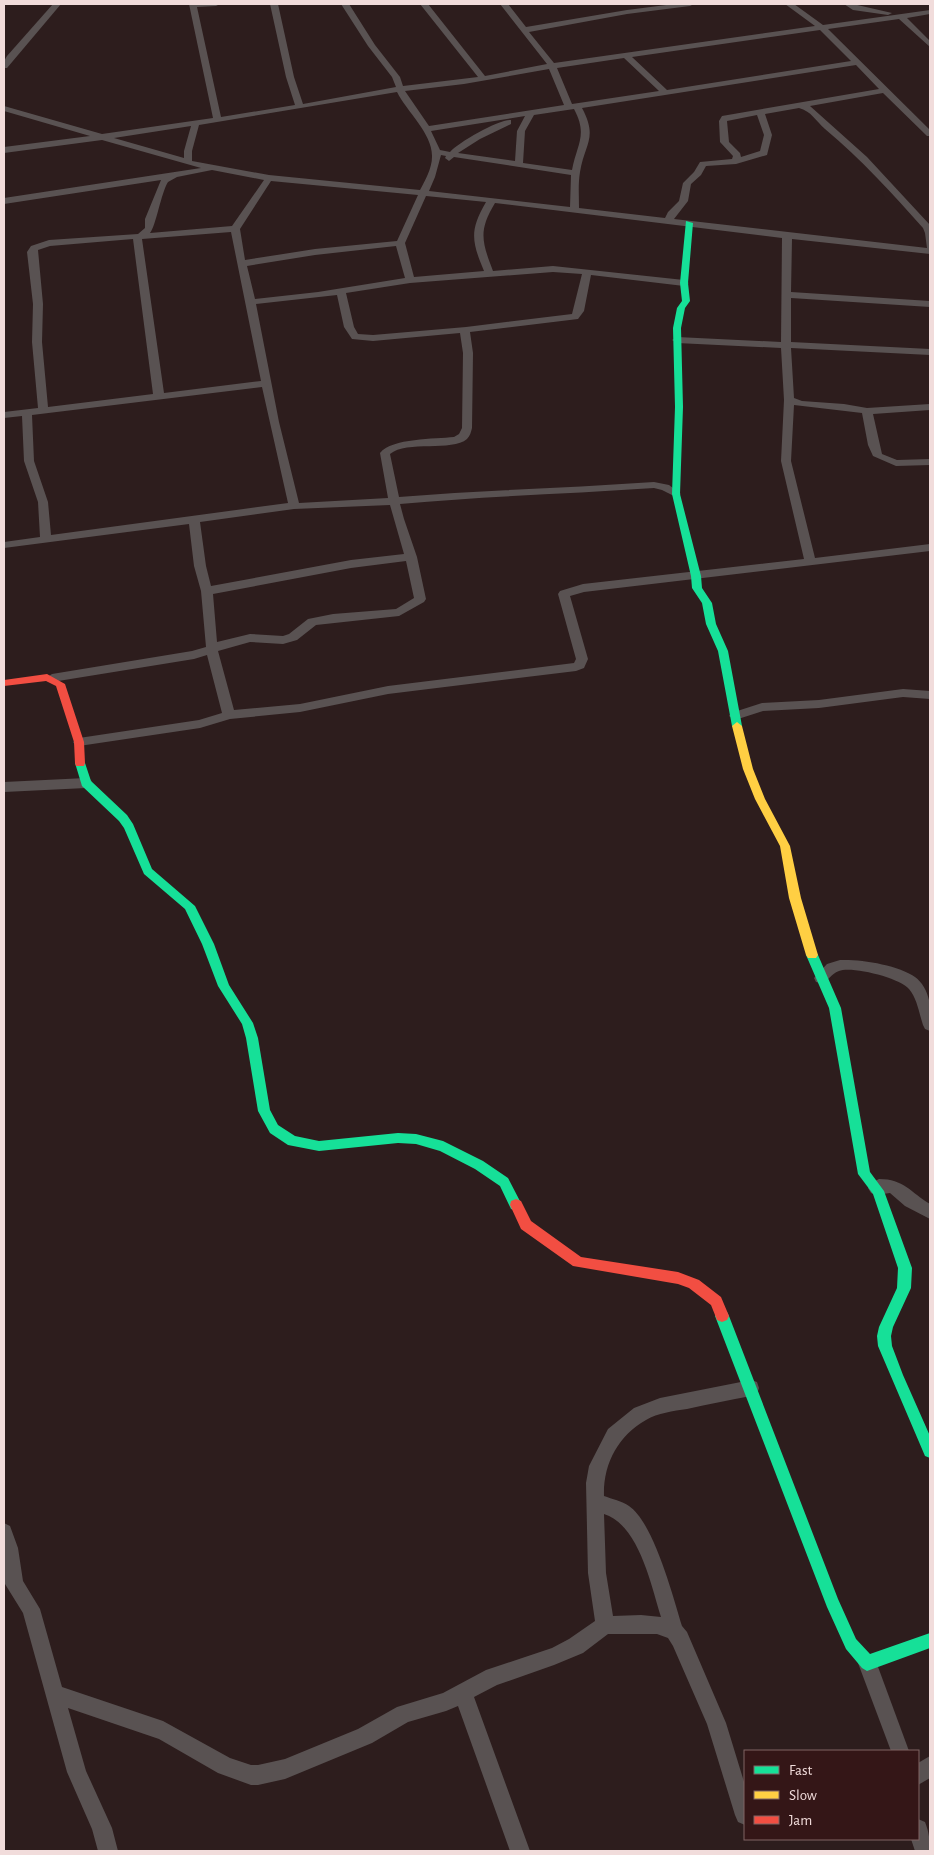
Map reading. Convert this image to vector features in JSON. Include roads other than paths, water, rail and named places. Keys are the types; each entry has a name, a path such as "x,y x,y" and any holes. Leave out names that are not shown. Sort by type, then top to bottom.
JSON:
{"street":[{"path":"4,66 25,38 57,4"},
{"path":"216,4 193,4 217,119"},
{"path":"274,4 290,77 300,107"},
{"path":"345,4 372,46 396,77 404,97 426,129 436,152 436,164 400,243 410,280"},
{"path":"424,4 483,78"},
{"path":"504,4 552,66 563,98 586,121 586,140 576,173 574,210"},
{"path":"525,30 627,12 690,4"},
{"path":"789,4 821,27 930,134"},
{"path":"848,4 856,8 903,14 930,45"},
{"path":"4,150 300,107 349,97 552,66 903,14 930,12"},
{"path":"626,56 664,91"},
{"path":"426,129 856,63"},
{"path":"736,161 737,156 726,147 722,139 724,120 885,90"},
{"path":"295,93 334,101"},
{"path":"799,105 808,107 817,113 827,126 880,176 927,227 930,233 930,246"},
{"path":"4,108 214,169 269,178 424,193 473,200 492,200 930,251"},
{"path":"669,220 671,214 679,210 686,196 686,183 698,173 701,165 712,162 736,161 761,154 766,150 768,135 760,112"},
{"path":"519,163 521,131 530,114"},
{"path":"436,164 447,159 477,136 507,124 511,117"},
{"path":"919,122 930,121"},
{"path":"188,162 188,151 196,122"},
{"path":"436,152 576,173"},
{"path":"4,201 214,169"},
{"path":"139,236 149,229 150,219 162,184 165,180 178,174"},
{"path":"269,178 235,229 294,506"},
{"path":"490,274 476,235 480,218 492,200"},
{"path":"689,223 684,284 686,300 681,308 677,340 679,408 676,494 696,576 697,588 707,603 711,624 723,650 735,716 748,769 760,799 785,846 795,898 813,960 834,1008 838,1022 864,1174 876,1188 901,1252 907,1281 886,1328 885,1346 930,1451"},
{"path":"43,411 38,358 38,304 32,252 34,248 49,243 235,229"},
{"path":"788,235 786,346 789,400 786,461 810,562"},
{"path":"139,236 142,291 151,335 159,397"},
{"path":"241,264 315,252 400,243"},
{"path":"251,302 410,280 553,269 650,278 684,284"},
{"path":"341,291 349,327 355,337 372,338 466,330 575,316 579,312 587,272"},
{"path":"786,294 930,304"},
{"path":"4,683 52,678 194,655 250,638 283,640 294,637 308,624 316,621 399,612 420,599 411,557 394,502 385,456 386,451 400,446 457,440 466,433 468,353 466,330"},
{"path":"677,340 930,352"},
{"path":"4,415 267,383"},
{"path":"789,400 801,404 844,407 867,411 930,407"},
{"path":"867,411 872,441 878,456 896,463 930,462"},
{"path":"27,412 29,462 43,502 46,540"},
{"path":"4,546 294,506 394,502 463,495 564,492 654,485 665,487 676,494"},
{"path":"194,521 200,566 207,591 212,649 228,715"},
{"path":"79,742 200,724 228,715 300,708 388,690 576,667 580,665 582,659 564,594 583,588 930,548"},
{"path":"207,591 351,564 411,557"},
{"path":"52,678 60,684 79,742 80,762 86,783 123,818 129,827 148,871 189,906 211,950 224,986 248,1023 264,1111 274,1129 292,1140 319,1146 375,1139 416,1139 443,1146 479,1165 504,1182 526,1226 578,1262 678,1278 708,1292 716,1301 838,1615 859,1657 867,1663 900,1750"},
{"path":"735,716 762,707 819,704 903,693 930,695"},
{"path":"4,787 86,783"},
{"path":"821,978 833,967 849,965 870,967 910,980 916,986 930,1025"},
{"path":"876,1188 879,1186 893,1186 911,1201 930,1212"},
{"path":"605,1625 597,1573 595,1483 598,1466 614,1435 640,1414 660,1406 751,1388"},
{"path":"595,1502 623,1512 632,1521 651,1562 674,1630 704,1692 744,1812"},
{"path":"4,1532 9,1548 14,1584 31,1609 77,1772 102,1828 108,1851"},
{"path":"56,1694 163,1731 224,1766 250,1775 285,1769 365,1736 404,1714 446,1702 493,1677 554,1656 576,1646 605,1625 657,1625 674,1630"},
{"path":"867,1663 930,1641"},
{"path":"463,1692 520,1851"},
{"path":"919,1775 930,1766"},
{"path":"919,1832 925,1851"}]}
